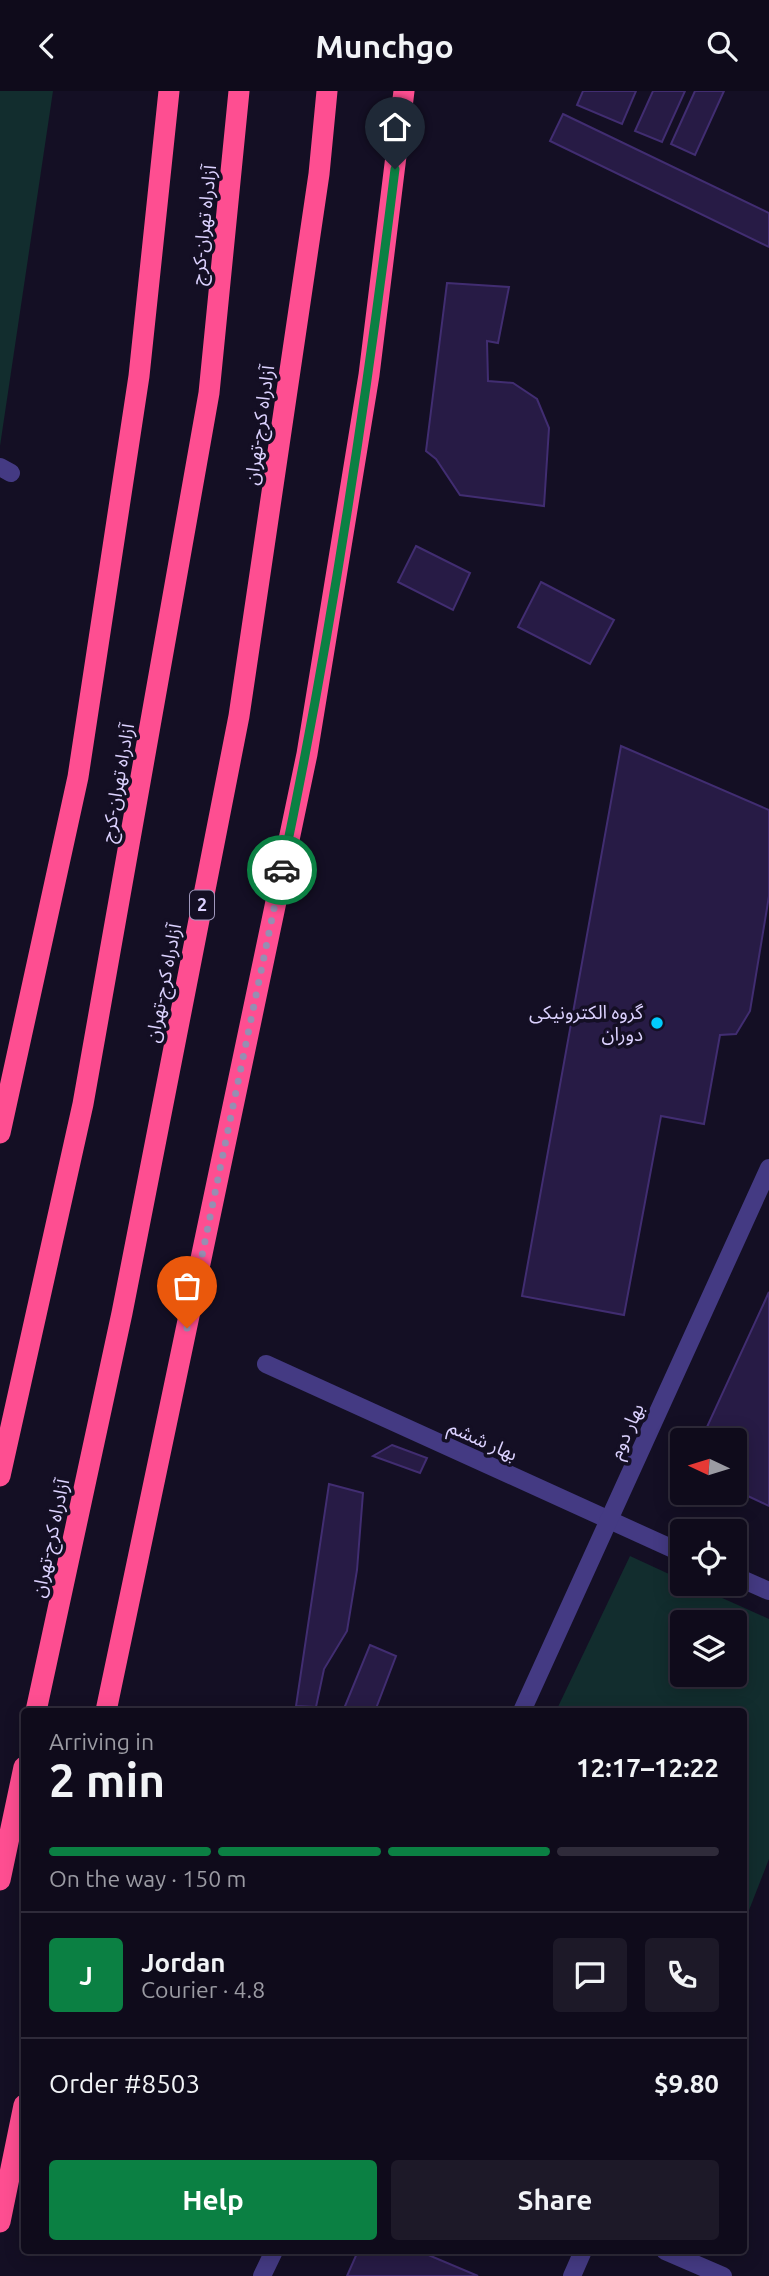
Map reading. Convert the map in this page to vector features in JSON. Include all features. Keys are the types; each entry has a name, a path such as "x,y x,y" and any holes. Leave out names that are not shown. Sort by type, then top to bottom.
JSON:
{"highway":[{"path":"0,1133 78,778 139,376 169,91"},
{"name":"آزادراه تهران-کرج","path":"0,1476 83,1104 209,393 239,91"},
{"name":"آزادراه کرج-تهران","path":"37,1708 122,1313 239,716 319,174 327,91"},
{"path":"108,1708 307,754 369,375 404,91"},
{"path":"0,1881 21,1781"},
{"path":"0,2223 21,2120"}],"street":[{"name":"بهار دوم","path":"523,1708 769,1168"},
{"name":"بهار ششم","path":"266,1364 670,1548"},
{"path":"747,1581 769,1591"},
{"path":"262,2276 273,2254"},
{"path":"572,2276 582,2254"},
{"path":"672,2254 723,2276"}],"green space":[{"path":"0,91 53,91 0,446"},
{"path":"630,1556 670,1574 670,1596 718,1596 769,1619 769,1859 747,1915 747,1708 557,1708"}],"building":[{"path":"583,91 636,91 622,124 577,105"},
{"path":"653,91 685,91 662,142 635,131"},
{"path":"695,91 724,91 695,155 671,144"},
{"path":"563,114 769,213 769,247 550,141"},
{"path":"447,283 509,287 498,343 487,341 488,381 513,383 537,399 549,428 544,506 460,495 436,459 426,451"},
{"path":"416,546 470,573 453,610 398,582"},
{"path":"541,582 614,620 590,664 518,627"},
{"name":"گروه الکترونیکی دوران","path":"621,746 769,810 769,896 750,1011 736,1034 720,1035 704,1124 661,1116 624,1315 522,1296"},
{"path":"769,1292 769,1506 747,1496 747,1428 707,1428"},
{"path":"392,1445 427,1458 420,1473 373,1456"},
{"path":"329,1484 363,1493 357,1570 347,1631 324,1669 316,1707 296,1706"},
{"path":"370,1645 396,1656 376,1708 344,1708"},
{"path":"357,2254 426,2254 478,2276 347,2276"}],"way so far":[{"path":"187,1328 282,870"}],"place":[{"name":"گروه الکترونیکی دوران","path":"657,1023"}],"route":[{"path":"282,870 307,754 369,375 395,169"}]}
